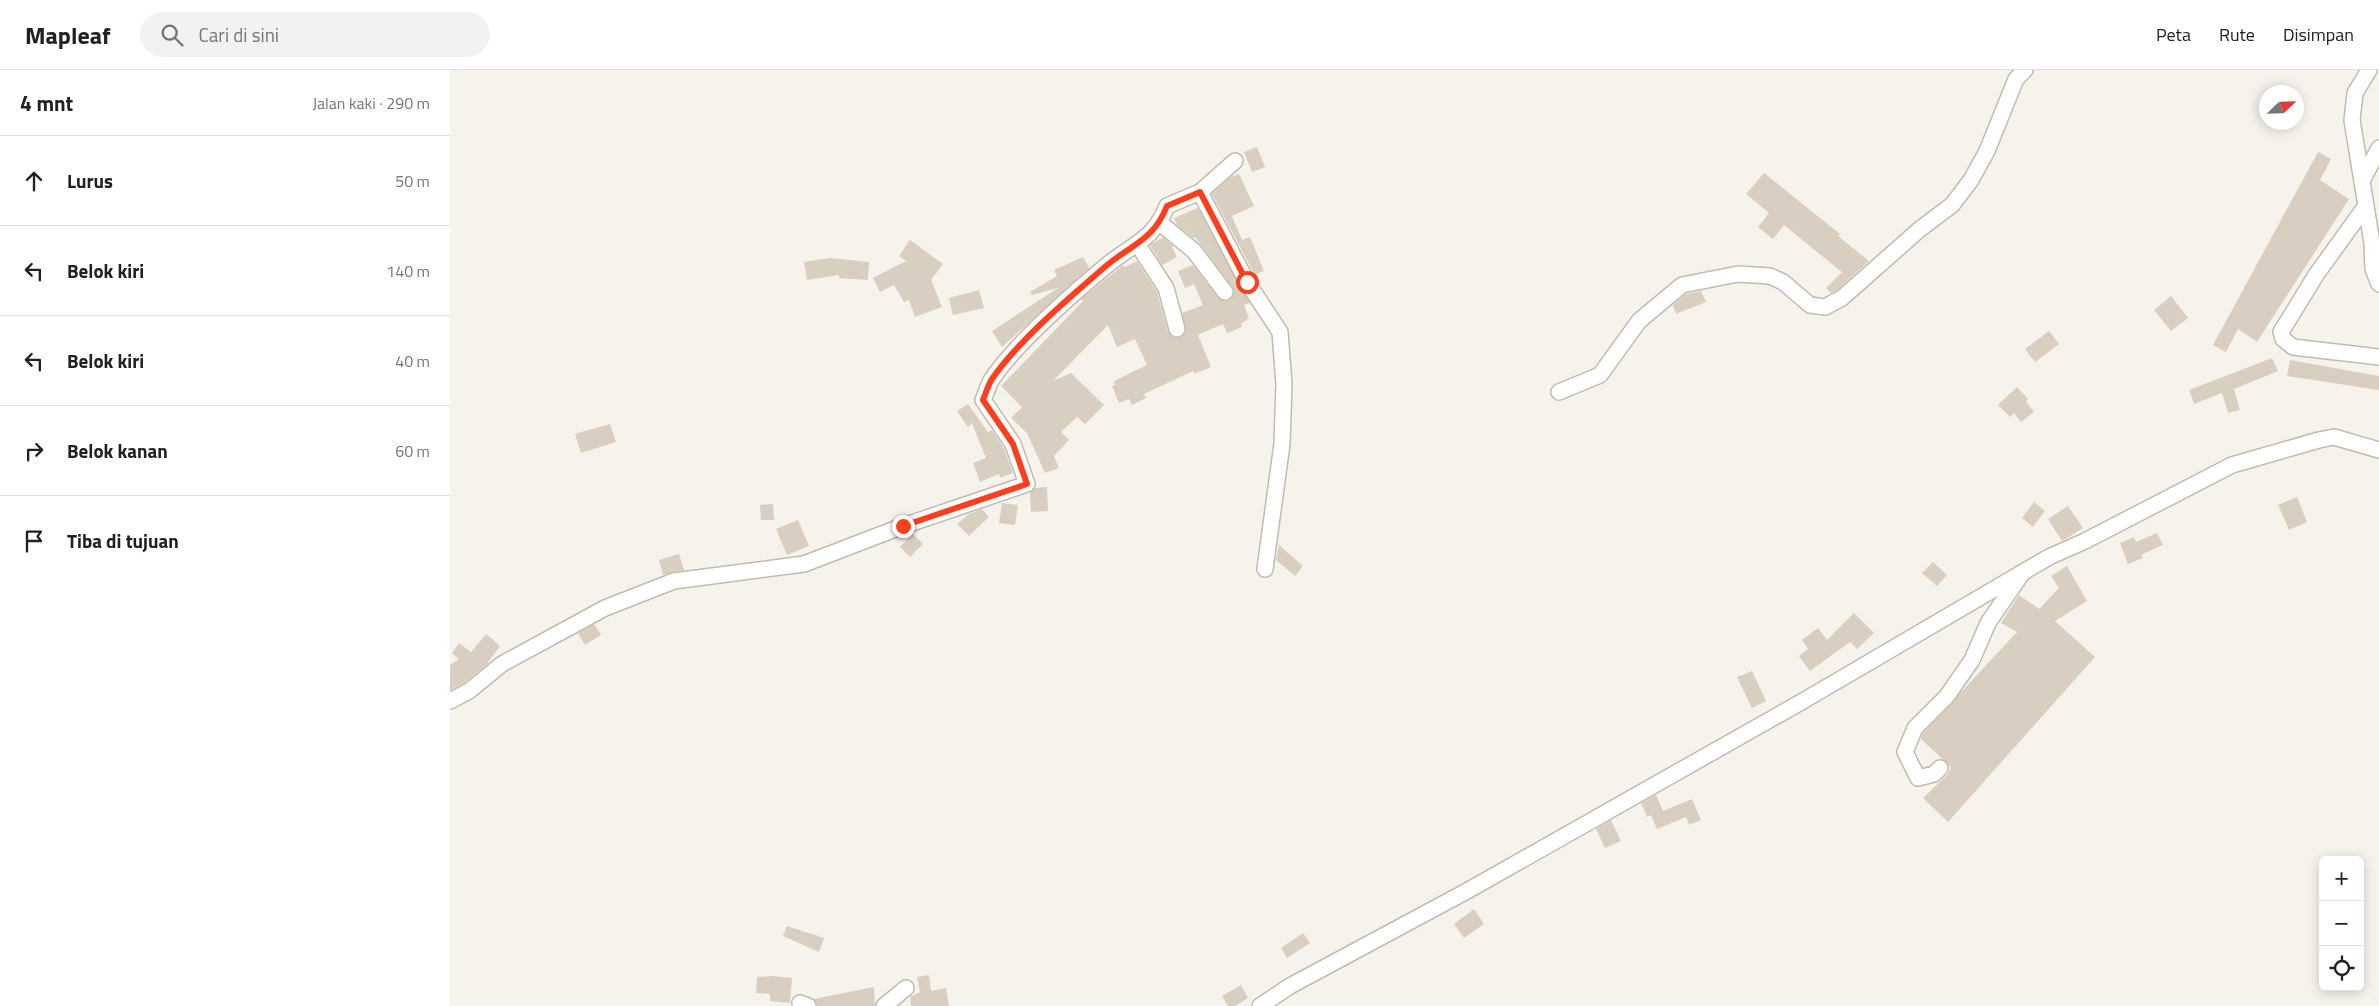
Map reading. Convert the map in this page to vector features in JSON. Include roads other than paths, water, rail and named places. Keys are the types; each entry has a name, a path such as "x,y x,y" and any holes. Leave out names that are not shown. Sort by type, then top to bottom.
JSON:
{"street":[{"path":"1559,392 1600,375 1639,321 1682,284 1738,274 1770,276 1783,282 1810,305 1817,308 1825,307 1842,298 1920,229 1952,205 1971,180 1987,150 2016,79 2025,70"},
{"path":"2369,70 2354,93 2352,120 2372,243 2373,269 2379,284"},
{"path":"2362,181 2379,148"},
{"path":"450,700 469,691 502,664 605,608 674,580 804,564 903,526 1027,484 1013,444 983,400 991,380 1027,339 1093,278 1138,244 1160,223 1167,206 1200,192 1234,161"},
{"path":"1200,192 1247,282 1280,332 1284,384 1282,444 1265,568"},
{"path":"2365,207 2316,275 2282,332 2283,339 2293,347 2379,357"},
{"path":"1160,223 1194,251 1225,292"},
{"path":"1138,244 1166,288 1177,329"},
{"path":"1260,1006 1290,986 1467,892 1803,701 2024,572 2232,465 2334,438 2379,450"},
{"path":"1940,768 1934,774 1918,778 1905,752 1915,728 1947,696 1972,660 1988,623 2024,572"},
{"path":"884,1006 906,988"}]}
